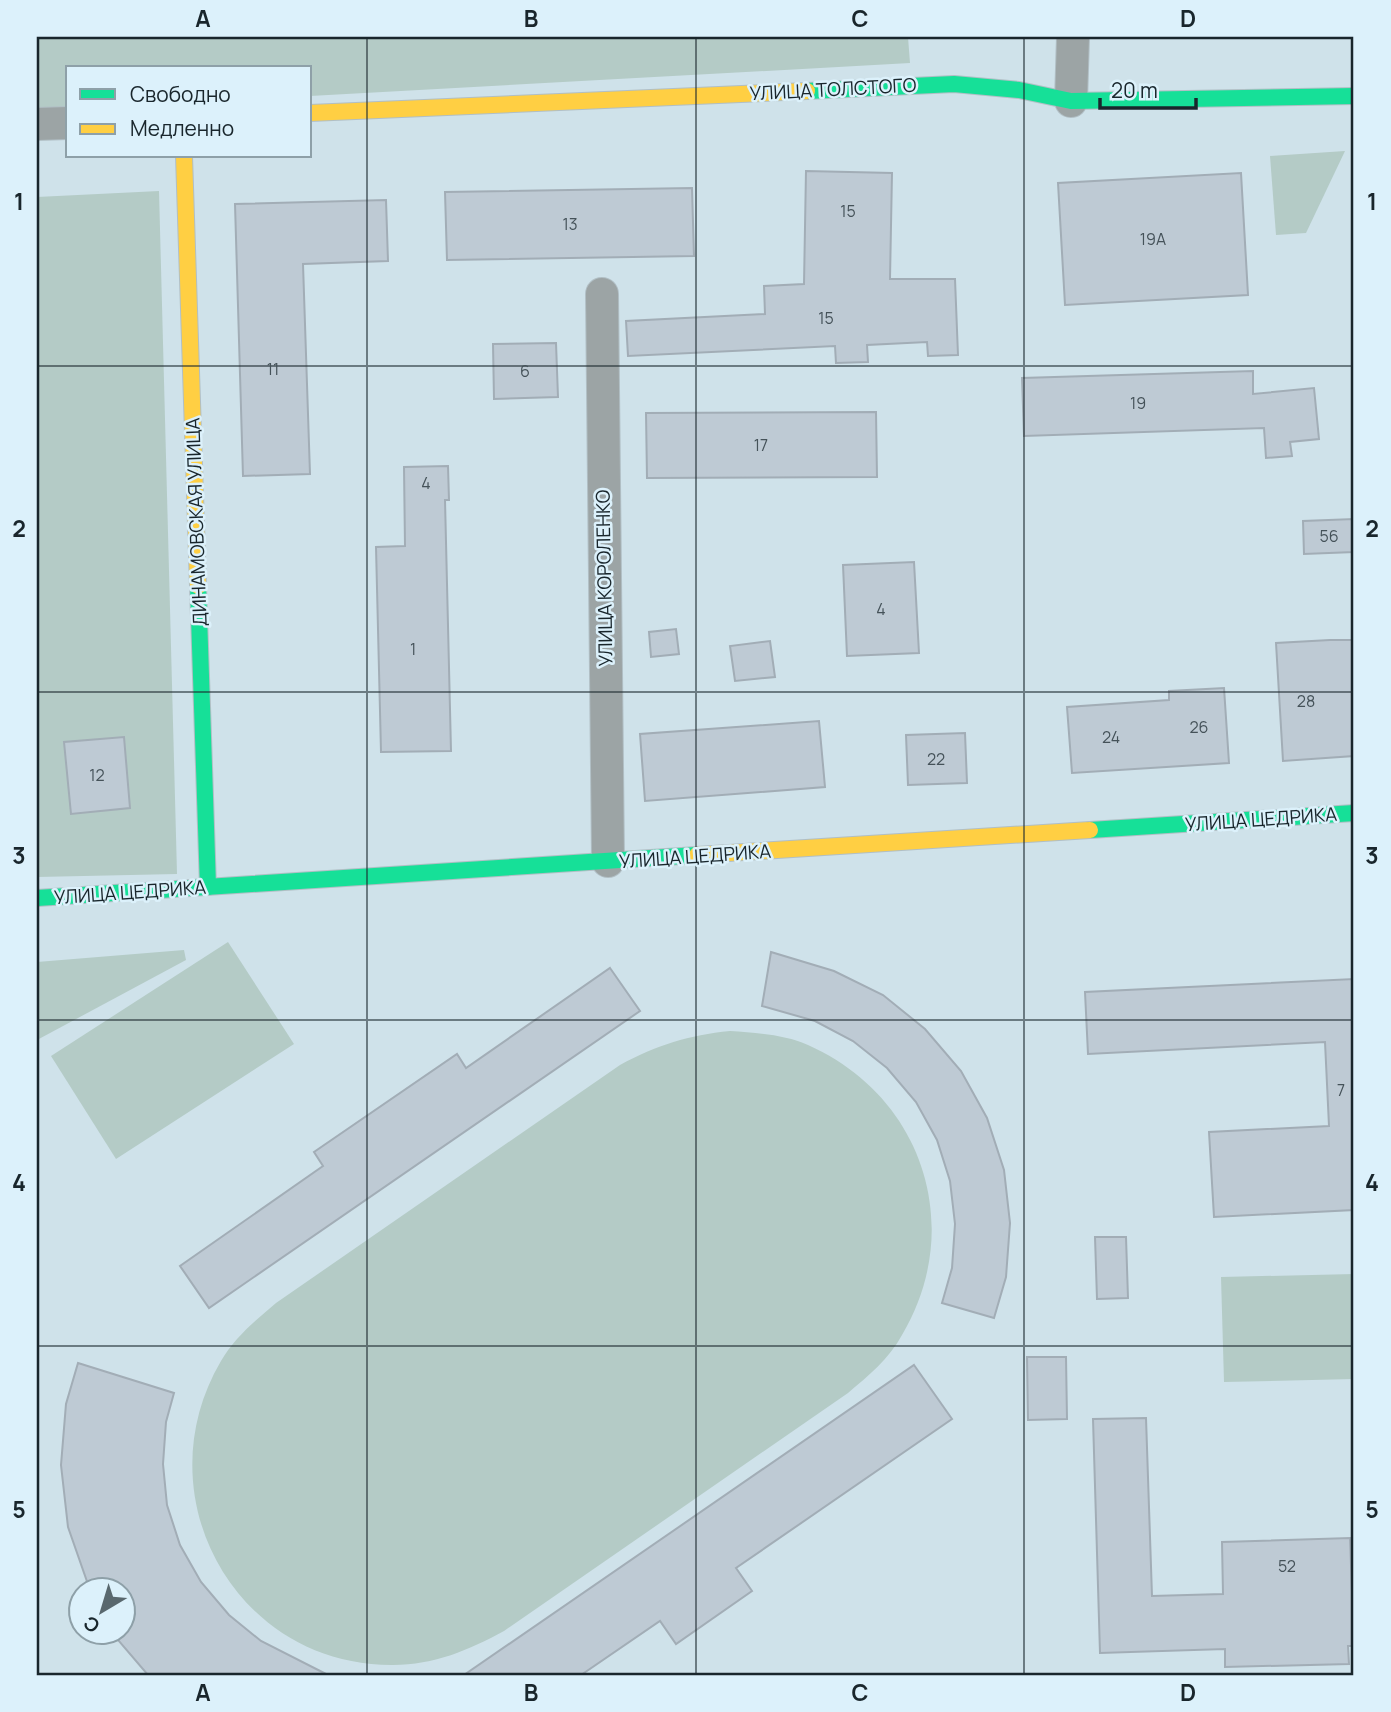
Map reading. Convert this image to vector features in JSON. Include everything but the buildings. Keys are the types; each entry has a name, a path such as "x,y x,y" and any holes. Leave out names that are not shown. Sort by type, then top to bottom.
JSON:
{"street":[{"path":"1071,101 1073,37"},
{"name":"УЛИЦА ТОЛСТОГО","path":"312,113 954,84 1019,90 1071,101 1354,96"},
{"path":"37,124 66,123"},
{"name":"ДИНАМОВСКАЯ УЛИЦА","path":"184,158 208,887"},
{"name":"УЛИЦА КОРОЛЕНКО","path":"602,294 608,861"},
{"name":"УЛИЦА ЦЕДРИКА","path":"37,898 1354,813"}],"green space":[{"path":"37,37 908,37 910,63 312,96 312,66 66,66 66,109 37,111"},
{"path":"1345,151 1306,233 1276,235 1270,156"},
{"path":"159,191 177,874 37,877 37,197"},
{"path":"228,942 294,1044 116,1159 51,1056"},
{"path":"184,950 186,960 37,1040 37,962"},
{"path":"730,1031 780,1036 808,1045 848,1068 880,1097 905,1131 922,1169 931,1209 930,1251 921,1294 891,1352 848,1393 504,1631 478,1644 437,1659 393,1665 337,1658 288,1637 248,1605 218,1564 199,1516 192,1465 199,1413 227,1352 246,1329 276,1303 620,1065 674,1042"},
{"path":"1354,1274 1354,1379 1224,1382 1221,1277"}],"traffic: fast":[{"path":"807,91 954,84 1019,90 1071,101 1354,96"},
{"path":"198,586 208,887"},
{"path":"1090,830 1354,813"},
{"path":"37,898 697,855"}],"traffic: slow":[{"path":"312,113 807,91"},
{"path":"184,158 198,586"},
{"path":"697,855 1090,830"}]}
